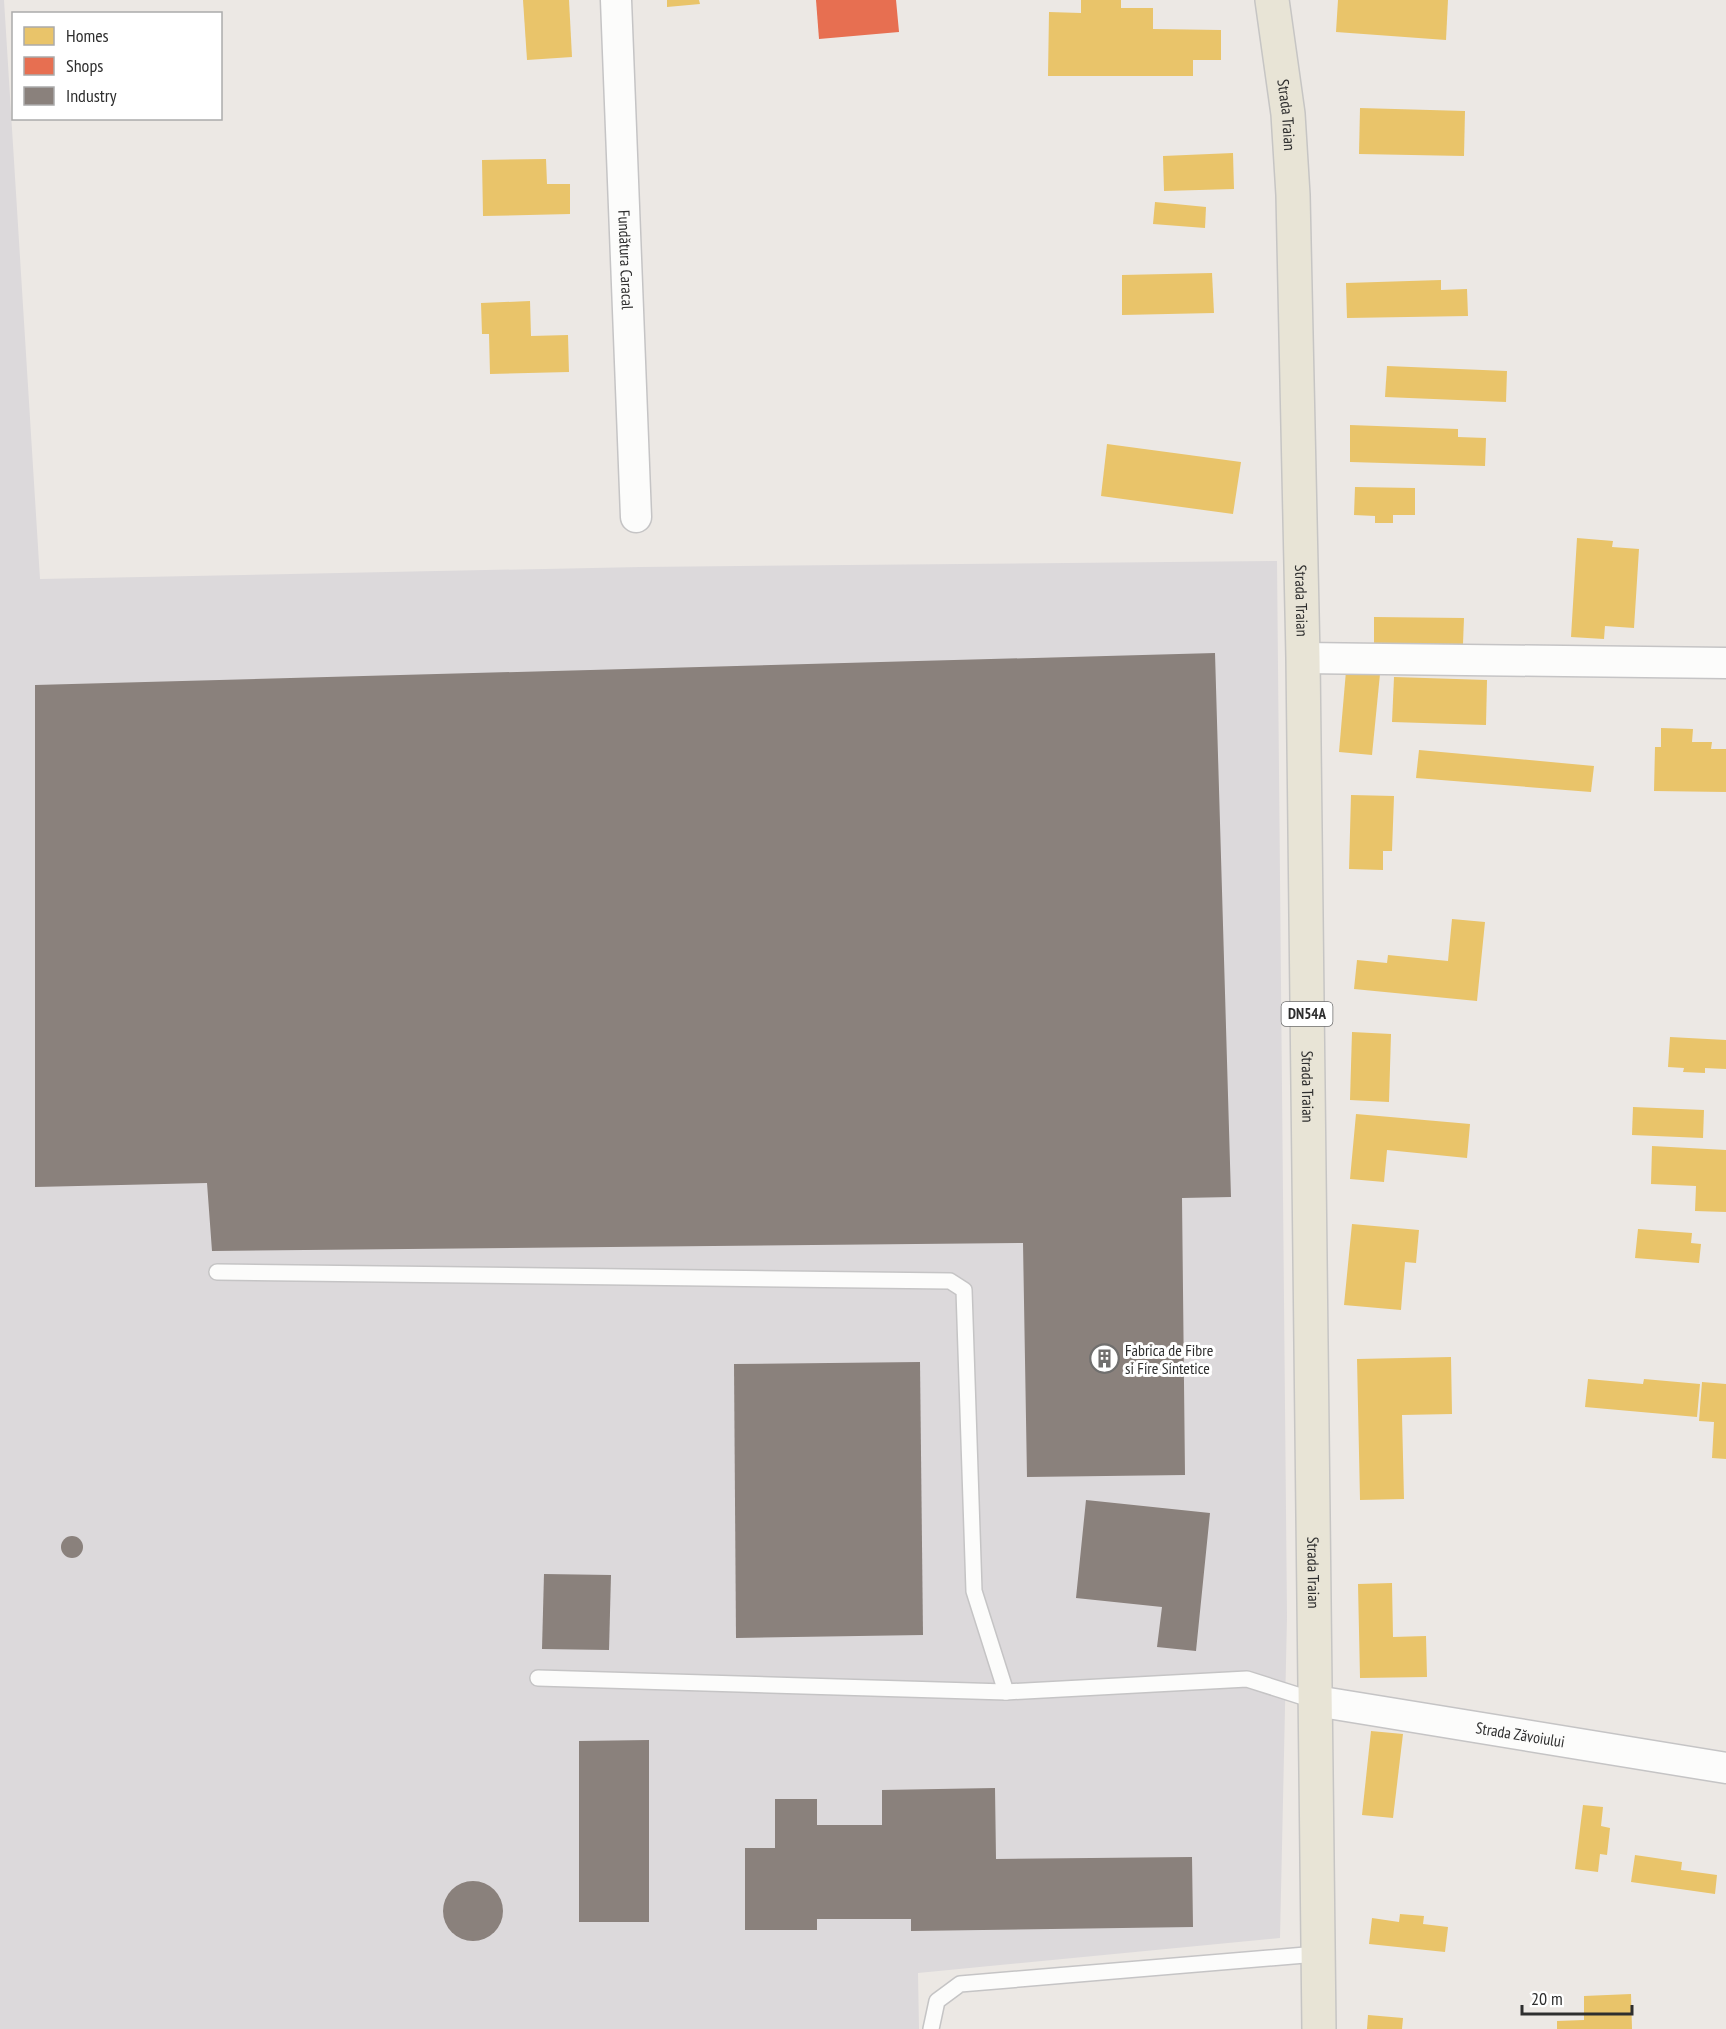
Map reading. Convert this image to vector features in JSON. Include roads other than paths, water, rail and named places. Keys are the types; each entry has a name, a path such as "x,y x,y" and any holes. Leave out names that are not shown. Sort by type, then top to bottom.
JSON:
{"main road":[{"name":"Strada Traian","path":"1272,0 1288,114 1293,195 1303,658 1319,2029"}],"street":[{"name":"Fundătura Caracal","path":"616,0 636,517"},
{"path":"1303,658 1726,663"},
{"name":"Strada Zăvoiului","path":"1316,1701 1726,1768"}],"lane":[{"path":"217,1272 950,1281 964,1290 974,1591 1006,1692"},
{"path":"538,1678 1006,1692 1247,1679 1316,1701"},
{"path":"930,2029 937,2001 960,1984 1317,1954"}],"place":[{"name":"Fabrica de Fibre si Fire Sintetice","path":"1104,1359"}]}
